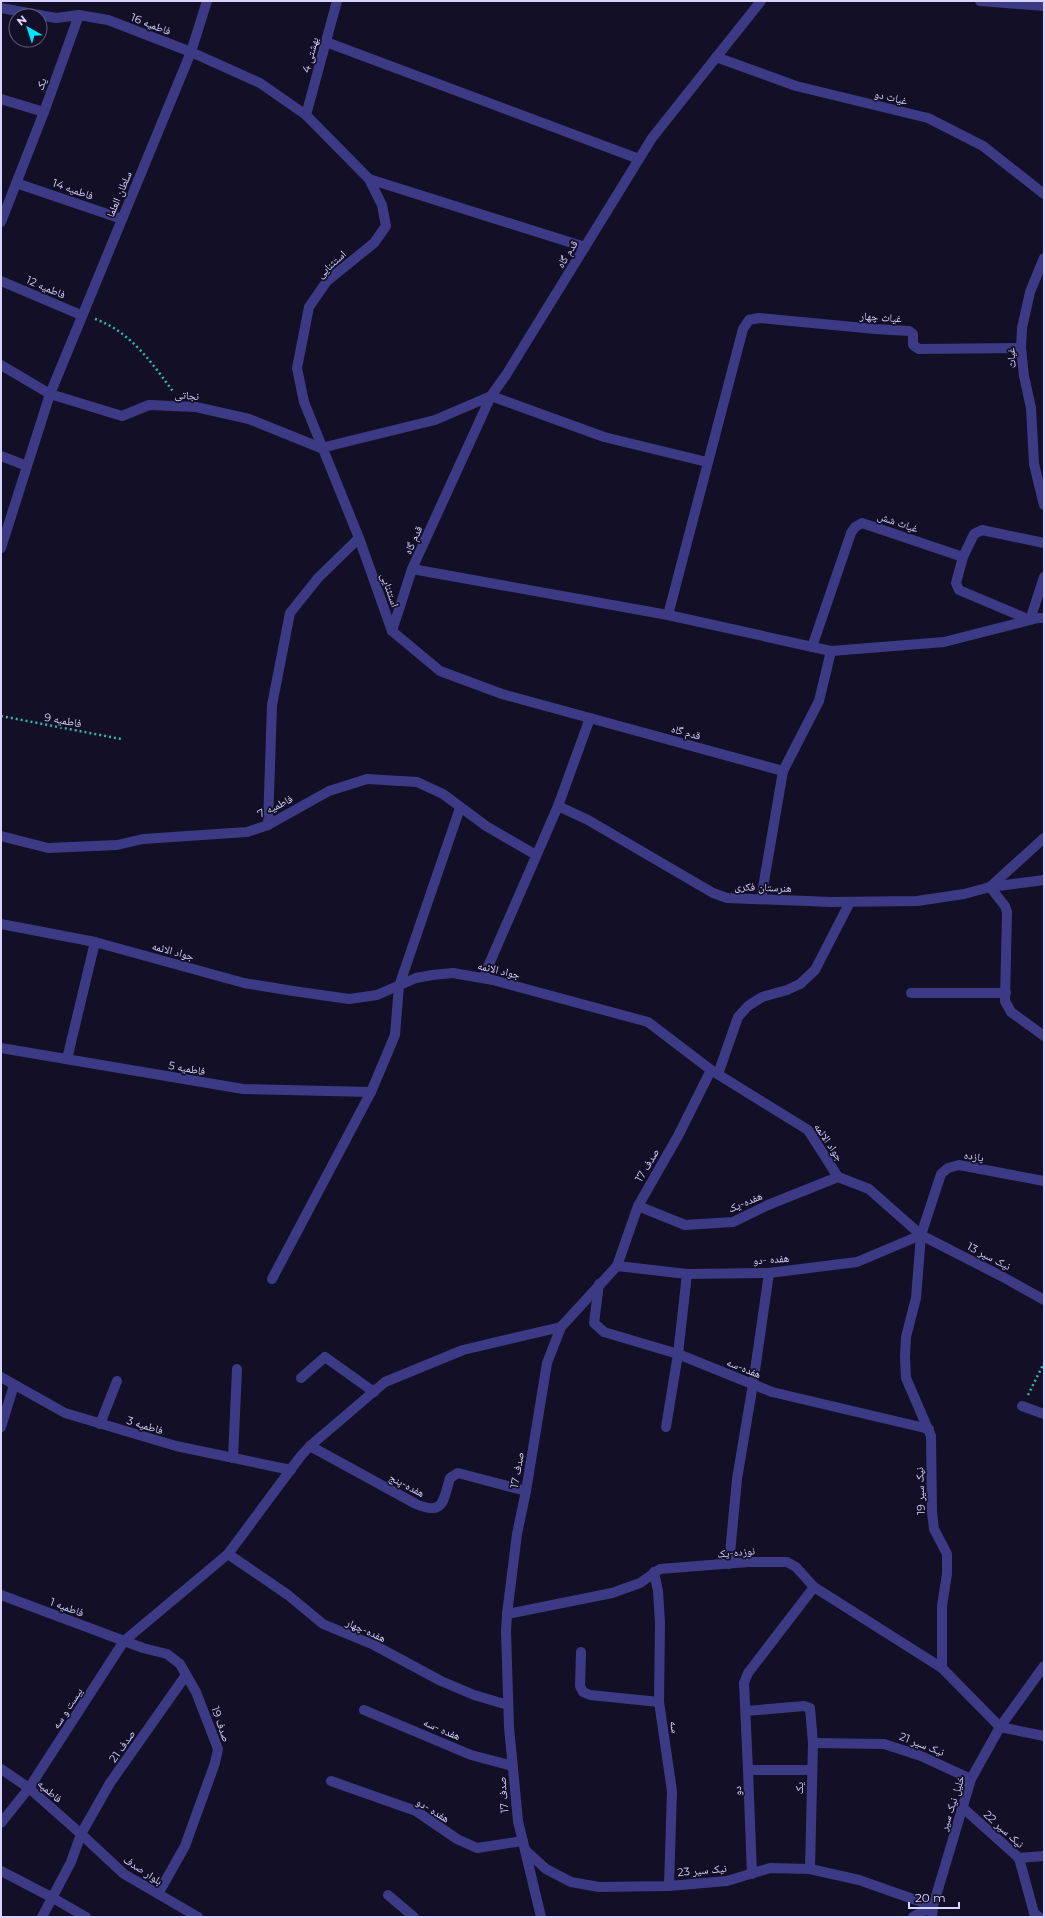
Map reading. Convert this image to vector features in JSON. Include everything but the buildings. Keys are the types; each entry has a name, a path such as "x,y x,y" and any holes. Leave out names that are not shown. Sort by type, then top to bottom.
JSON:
{"street":[{"name":"سلطان العلما","path":"1,548 50,394 191,52 206,1"},
{"name":"بهشتی 4","path":"306,115 337,1"},
{"name":"قدم گاه","path":"761,1 652,138 506,375 491,396 412,569 392,631 440,671 502,694 783,771"},
{"path":"980,1 1044,6"},
{"path":"1,8 56,18 79,15"},
{"name":"فاطمیه 16","path":"79,15 108,20 191,52"},
{"name":"یک","path":"1,222 3,210 16,183 44,112 79,15"},
{"path":"326,42 639,159"},
{"name":"استثنایی","path":"191,52 260,83 306,115 369,179 382,205 386,226 374,243 327,282 310,306 297,368 304,402 321,448 359,538 392,631"},
{"name":"غیاث دو","path":"716,57 796,86 928,118 983,146 1044,194"},
{"path":"1,99 44,112"},
{"path":"369,179 585,247"},
{"name":"فاطمیه 14","path":"16,183 122,219"},
{"name":"غیاث","path":"1044,258 1040,279 1030,292 1022,328 1021,348 1024,376 1031,408 1036,478 1044,505"},
{"name":"فاطمیه 12","path":"1,281 82,315"},
{"name":"غیاث چهار","path":"708,462 743,329 749,320 759,318 909,331 913,334 913,345 919,349 1021,348"},
{"path":"1,365 50,394"},
{"name":"نجاتی","path":"50,394 122,416 149,405 196,407 249,420 321,448"},
{"path":"321,448 435,420 491,396 604,437 708,462 668,615"},
{"path":"1,456 27,466"},
{"name":"غیاث شش","path":"812,648 851,533 855,527 862,523 963,557"},
{"path":"1030,620 959,590 956,583 963,557 974,534 982,530 1044,544"},
{"path":"268,825 272,705 290,613 318,578 359,538"},
{"path":"412,569 668,615 831,651 944,642 1030,620 1044,618"},
{"path":"1030,620 1044,577"},
{"path":"761,899 783,771 818,701 831,651"},
{"path":"483,978 558,806 590,718"},
{"name":"فاطمیه 7","path":"1,836 48,848 117,846 143,839 247,832 268,825 329,791 367,779 416,782 443,794 460,808 536,855"},
{"name":"هنرستان فکری","path":"558,806 588,820 713,894 727,898 850,902 917,901 990,887 1044,880"},
{"path":"272,1279 371,1092 395,1035 399,986 460,808"},
{"path":"1044,838 990,887 1005,906 1006,912 1005,1001 1011,1012 1044,1036"},
{"name":"صدف 17","path":"541,1917 518,1821 512,1766 508,1705 507,1614 517,1534 526,1491 547,1363 561,1327 617,1266 638,1206 714,1072 738,1017 748,1006 762,997 787,990 800,984 815,970 850,902"},
{"name":"جواد الائمه","path":"1,924 95,942 244,983 341,998 349,999 377,995 416,978 453,973 483,978 648,1022 714,1072 808,1130 838,1177 869,1189 921,1235"},
{"path":"67,1059 95,942"},
{"path":"911,993 1006,993"},
{"name":"فاطمیه 5","path":"1,1048 243,1089 371,1092"},
{"name":"یازده","path":"921,1235 941,1174 948,1168 959,1165 1044,1181"},
{"name":"هفده-یک","path":"638,1206 685,1225 733,1222 838,1177"},
{"name":"هفده -دو","path":"617,1266 687,1274 769,1273 857,1262 921,1235"},
{"name":"نیک سیر 13","path":"921,1235 1044,1300"},
{"name":"نیک سیر 19","path":"921,1235 916,1298 906,1336 906,1378 931,1436 932,1512 934,1529 947,1554 947,1574 942,1606 942,1668"},
{"path":"728,1564 737,1479 753,1384 769,1273"},
{"path":"666,1427 678,1354 687,1274"},
{"name":"هفده-سه","path":"599,1284 594,1323 598,1328 678,1354 772,1392 929,1429"},
{"name":"بیست و سه","path":"1,1823 29,1788 124,1641 228,1554 300,1456 310,1446 385,1382 463,1350 561,1327"},
{"path":"301,1378 325,1357 374,1392"},
{"path":"233,1458 237,1369"},
{"name":"فاطمیه 3","path":"1,1378 65,1413 176,1446 291,1470"},
{"path":"100,1424 117,1382"},
{"path":"1,1427 14,1385"},
{"path":"1022,1406 1044,1414"},
{"name":"هفده-پنج","path":"310,1446 429,1510 438,1508 443,1502 450,1478 458,1473 526,1491"},
{"name":"هفده-چهار","path":"228,1554 288,1595 323,1624 374,1645 441,1681 474,1695 508,1705"},
{"name":"نوزده-یک","path":"507,1614 612,1593 640,1583 660,1569 748,1562 787,1562 796,1567 814,1587 942,1668"},
{"name":"سه","path":"654,1572 658,1591 660,1623 659,1702 672,1791 669,1886"},
{"path":"748,1770 744,1683 748,1673 814,1587"},
{"name":"فاطمیه 1","path":"1,1595 124,1641"},
{"name":"صدف 19","path":"124,1641 167,1654 180,1664 196,1692 218,1749 215,1763 185,1846 158,1894"},
{"path":"581,1652 580,1686 583,1692 659,1702"},
{"name":"خلیل نیک سیر","path":"932,1917 933,1906 971,1779 1000,1727 1044,1666"},
{"path":"942,1668 1000,1727 1044,1736"},
{"name":"صدف 21","path":"42,1917 71,1862 81,1834 110,1783 186,1675"},
{"name":"یک","path":"746,1711 804,1706 810,1708 813,1743 811,1770 810,1869"},
{"name":"هفده -سه","path":"364,1710 471,1755 512,1766"},
{"name":"نیک سیر 21","path":"813,1743 884,1744 914,1753 971,1779"},
{"name":"فاطمیه","path":"1,1768 29,1788 81,1834"},
{"name":"دو","path":"752,1874 748,1770 811,1770"},
{"name":"هفده -دو","path":"331,1781 416,1811 457,1839 477,1848 524,1845"},
{"name":"نیک سیر 22","path":"962,1807 1018,1858 1034,1913 1039,1917"},
{"name":"بلوار صدف","path":"81,1834 124,1874 198,1917"},
{"name":"نیک سیر 23","path":"524,1845 546,1869 571,1882 599,1887 669,1886 727,1881 770,1868 810,1869 859,1880 933,1906"},
{"path":"1018,1858 1044,1856"},
{"path":"1,1871 86,1917"},
{"path":"388,1896 414,1917"},
{"path":"914,1917 933,1906"}],"path":[{"path":"82,315 110,324 150,359 184,406"},
{"name":"فاطمیه 9","path":"1,716 121,739"},
{"path":"1022,1406 1044,1363"}]}
